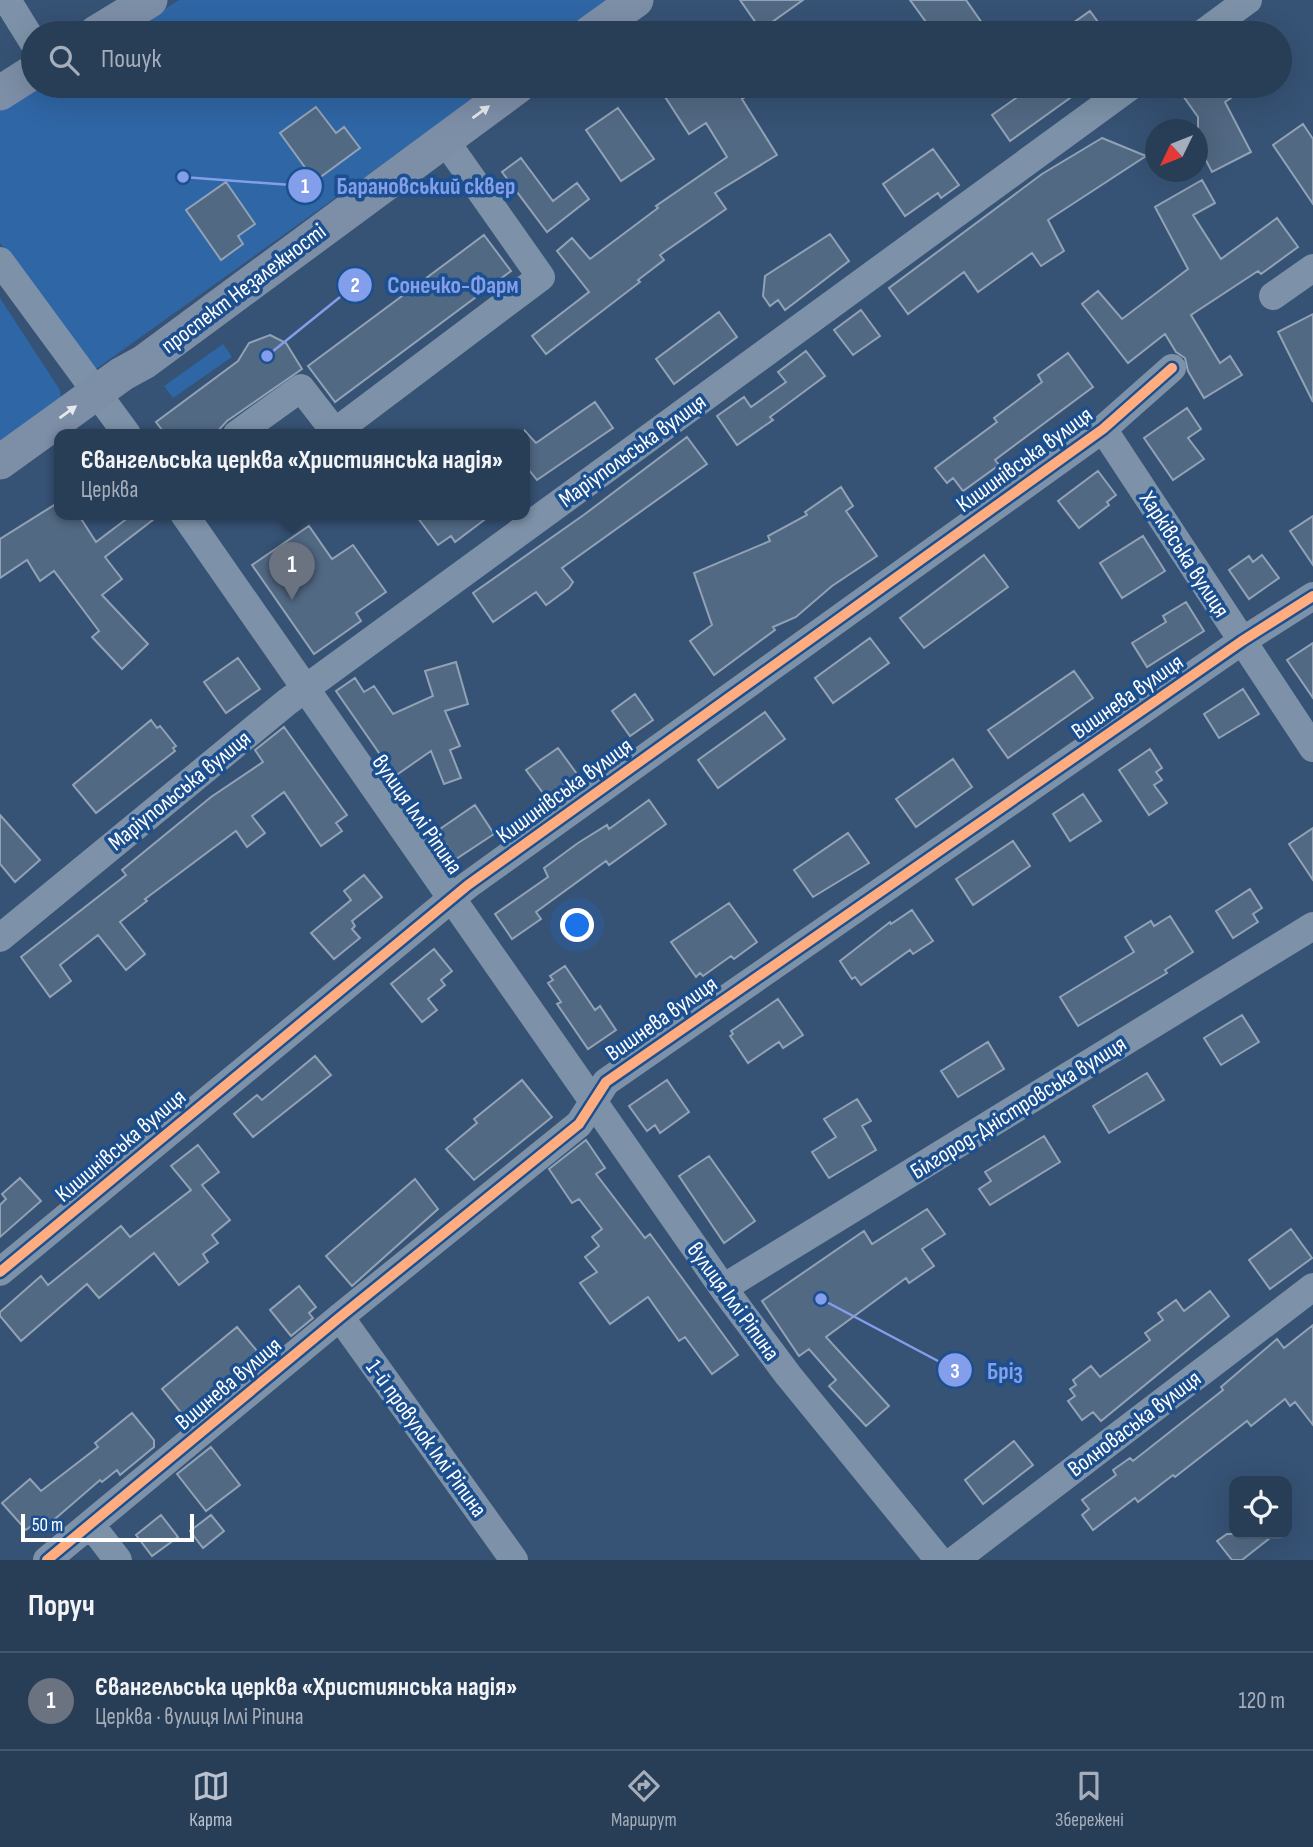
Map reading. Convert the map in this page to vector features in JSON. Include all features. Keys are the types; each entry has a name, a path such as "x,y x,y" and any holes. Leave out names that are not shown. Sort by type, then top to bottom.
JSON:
{"main road":[{"path":"116,21 150,0"},
{"path":"607,21 636,0"},
{"path":"0,93 21,80"},
{"name":"проспект Незалежності","path":"0,462 97,392 144,362 501,98"}],"street":[{"path":"1219,21 1248,0"},
{"path":"7,8 21,26"},
{"name":"Маріупольська вулиця","path":"4,928 305,688 1115,98"},
{"path":"339,429 541,277 444,139"},
{"path":"0,261 123,429"},
{"path":"1273,296 1313,268"},
{"name":"Кишинівська вулиця","path":"0,1272 451,898 1103,429 1172,368"},
{"path":"244,429 301,388 333,429"},
{"name":"Харківська вулиця","path":"1103,429 1313,748"},
{"name":"вулиця Іллі Ріпина","path":"188,520 723,1289 788,1375 939,1560"},
{"name":"Вишнева вулиця","path":"47,1560 340,1317 579,1124 606,1082 1242,641 1313,596"},
{"name":"Білгород-Дністровська вулиця","path":"723,1289 1313,926"},
{"name":"Волноваська вулиця","path":"956,1560 1313,1287"},
{"name":"1-й провулок Іллі Ріпина","path":"340,1317 514,1560"},
{"path":"91,1525 118,1560"}],"shaded area":[{"path":"179,0 611,0 582,21 145,21"},
{"path":"21,98 475,98 96,369 79,358 0,243 0,111"},
{"path":"0,298 60,390 61,397 0,449"},
{"path":"223,344 232,357 173,398 164,386"}],"building":[{"path":"740,0 803,0 774,21 755,21"},
{"path":"910,0 966,0 981,21 925,21"},
{"path":"1090,11 1097,21 1076,21"},
{"path":"666,98 744,98 777,155 715,193 726,209 660,255 664,260 638,280 640,282 546,354 532,336 589,292 557,251 572,238 590,259 658,208 656,206 727,157 706,123 689,134"},
{"path":"1016,98 1070,98 1010,141 992,115"},
{"path":"1185,98 1231,98 1225,102 1251,152 1212,172 1208,164 1208,119 1198,119"},
{"path":"316,107 336,133 344,127 360,148 315,181 280,133"},
{"path":"618,108 654,159 621,181 586,130"},
{"path":"1303,124 1313,139 1313,204 1273,145"},
{"path":"1102,138 1145,156 1048,220 1064,251 1041,266 1032,253 978,292 964,272 908,314 889,288 1042,174"},
{"path":"933,149 959,185 941,198 938,193 905,216 883,184"},
{"path":"521,158 553,201 577,183 589,199 547,232 502,172"},
{"path":"226,182 255,224 238,236 243,244 221,260 186,210"},
{"path":"1199,182 1203,182 1215,203 1193,215 1221,259 1277,218 1298,247 1261,274 1258,271 1191,315 1220,363 1230,356 1242,375 1204,398 1188,371 1185,358 1176,352 1165,334 1128,363 1082,304 1098,291 1122,319 1188,269 1155,207"},
{"path":"830,234 849,261 785,310 778,300 770,306 763,296 765,276"},
{"path":"484,235 511,271 335,402 308,366"},
{"path":"861,310 880,336 853,355 834,330"},
{"path":"719,312 737,337 674,384 656,359"},
{"path":"1313,314 1313,402 1278,332"},
{"path":"270,335 286,343 302,369 227,421 220,429 161,429 156,422 238,361 249,343"},
{"path":"806,351 825,376 770,417 773,420 737,445 717,416 744,397 751,407 786,382 778,372"},
{"path":"1068,353 1093,387 995,460 999,465 963,491 953,478 947,483 935,468 997,422 994,418 1042,382 1038,375"},
{"path":"595,402 613,428 537,480 530,471 530,436 536,443"},
{"path":"1187,408 1201,429 1188,438 1204,459 1173,480 1144,438"},
{"path":"687,437 707,464 562,568 573,582 546,605 536,592 493,622 473,593 585,514"},
{"path":"1098,471 1116,495 1107,502 1109,505 1079,528 1058,501"},
{"path":"841,487 853,506 846,511 877,556 832,586 796,617 773,627 775,630 714,675 690,641 712,625 694,573 770,541 768,536 807,515 805,512"},
{"path":"54,505 54,520 82,520 96,542 125,520 153,520 105,557 122,579 102,595 148,644 122,669 92,637 99,631 54,571 40,581 27,560 0,578 0,539"},
{"path":"1313,516 1313,565 1290,531"},
{"path":"419,520 484,520 455,542 451,536 438,545"},
{"path":"309,526 332,559 353,545 386,592 356,613 361,621 314,654 252,565"},
{"path":"1143,536 1165,571 1122,598 1100,563"},
{"path":"984,555 1008,587 924,648 900,618"},
{"path":"1262,555 1279,578 1249,599 1229,570 1249,556 1253,562"},
{"path":"1186,602 1204,631 1147,667 1132,643 1166,622 1163,616"},
{"path":"870,638 889,663 833,703 815,678"},
{"path":"1313,643 1313,698 1287,660"},
{"path":"238,658 260,689 226,713 204,682"},
{"path":"456,662 468,704 445,711 460,746 450,750 461,778 444,784 431,751 395,776 336,691 355,678 364,692 374,686 393,714 433,696 425,671"},
{"path":"1074,671 1093,698 1008,758 988,730"},
{"path":"1243,689 1259,714 1219,738 1204,714"},
{"path":"635,694 653,720 630,736 612,711"},
{"path":"765,712 785,739 718,788 698,760"},
{"path":"151,720 157,728 160,726 176,746 173,748 175,751 96,813 73,785"},
{"path":"284,727 347,815 336,823 342,831 321,846 284,792 252,816 265,833 247,847 236,831 145,899 147,901 120,922 145,954 126,970 98,935 60,965 71,981 50,997 21,957 126,875 122,870 211,797 263,762 255,750"},
{"path":"558,748 577,774 546,797 526,770"},
{"path":"1150,749 1162,768 1156,772 1162,780 1154,785 1167,803 1149,815 1119,770"},
{"path":"953,759 972,787 916,827 896,799"},
{"path":"1083,794 1101,821 1070,841 1053,814"},
{"path":"649,800 666,824 609,865 606,861 536,912 541,919 512,939 495,914 548,877 544,868 607,825 609,829"},
{"path":"475,805 494,834 456,859 437,831"},
{"path":"0,815 40,860 15,882 0,864"},
{"path":"1313,828 1313,880 1289,844"},
{"path":"848,833 869,863 813,897 794,870"},
{"path":"1013,841 1030,866 973,905 956,879"},
{"path":"364,875 382,897 352,921 355,926 352,929 360,938 334,959 311,933 351,900 344,891"},
{"path":"1250,889 1262,908 1253,914 1258,922 1233,938 1216,911"},
{"path":"729,903 757,942 734,959 731,956 703,976 700,973 696,977 671,942"},
{"path":"912,910 933,941 913,954 910,950 861,985 855,977 852,979 840,961 890,922 891,924"},
{"path":"1170,916 1193,952 1165,970 1167,973 1078,1026 1060,997 1134,952 1125,937 1151,921 1154,926"},
{"path":"434,949 452,971 441,980 445,985 428,999 437,1010 422,1022 391,984"},
{"path":"565,966 595,1010 600,1006 616,1030 588,1049 557,1004 561,1002 548,983 553,980 550,976"},
{"path":"778,999 803,1035 783,1048 779,1042 748,1063 730,1036 733,1034 731,1031"},
{"path":"1242,1015 1259,1042 1221,1065 1204,1038"},
{"path":"988,1042 1004,1069 958,1097 941,1071"},
{"path":"315,1056 331,1075 253,1137 234,1114 257,1095 262,1100"},
{"path":"1147,1073 1164,1100 1109,1133 1093,1106"},
{"path":"522,1080 552,1117 474,1180 446,1149 477,1123 474,1119"},
{"path":"667,1080 689,1112 660,1133 655,1125 647,1131 629,1106"},
{"path":"857,1099 871,1121 862,1126 876,1150 829,1178 812,1152 836,1137 824,1119"},
{"path":"1044,1136 1060,1162 990,1205 979,1189 991,1181 985,1172"},
{"path":"586,1140 605,1168 596,1174 645,1238 650,1234 738,1355 712,1374 685,1337 679,1341 648,1297 610,1324 580,1283 597,1272 585,1257 599,1246 592,1237 602,1229 579,1199 572,1203 549,1169"},
{"path":"198,1145 219,1172 202,1185 230,1220 212,1235 218,1243 203,1254 208,1262 179,1285 154,1253 99,1298 87,1284 21,1341 0,1316 0,1312 41,1276 48,1285 121,1226 130,1237 191,1190 171,1166"},
{"path":"709,1156 755,1221 724,1243 679,1176"},
{"path":"20,1178 41,1201 0,1237 0,1205 6,1199 2,1194"},
{"path":"415,1179 438,1209 352,1286 326,1256"},
{"path":"927,1209 945,1234 922,1249 934,1266 909,1283 906,1278 826,1337 889,1406 866,1426 829,1386 836,1380 809,1349 799,1356 762,1301 864,1231 872,1244"},
{"path":"1291,1229 1312,1258 1270,1289 1249,1260"},
{"path":"299,1286 316,1307 309,1313 313,1318 291,1336 270,1310"},
{"path":"1210,1291 1229,1316 1101,1421 1093,1412 1082,1420 1068,1401 1075,1396 1070,1389 1076,1385 1073,1380 1091,1366 1100,1377 1150,1340 1145,1333 1163,1320 1158,1313 1176,1300 1184,1311"},
{"path":"1313,1325 1313,1425 1295,1402 1290,1406 1285,1399 1251,1426 1247,1421 1175,1477 1173,1475 1138,1502 1135,1498 1093,1530 1082,1515 1089,1509 1082,1500 1116,1475 1113,1470 1130,1458 1133,1461 1223,1390 1221,1387 1277,1339 1284,1348"},
{"path":"237,1327 262,1357 187,1420 162,1389"},
{"path":"132,1413 154,1440 154,1447 120,1475 117,1470 102,1482 100,1480 41,1531 35,1523 26,1530 2,1503 30,1479 41,1491 98,1447 95,1443"},
{"path":"1014,1441 1033,1465 983,1504 965,1480"},
{"path":"211,1447 240,1485 206,1511 177,1474"},
{"path":"161,1515 178,1537 152,1556 136,1535"},
{"path":"211,1515 224,1531 203,1548 190,1531"},
{"path":"1227,1534 1229,1539 1269,1539 1242,1560 1232,1560 1217,1541"}],"cycle path":[{"path":"0,1272 468,885 1103,429 1172,368"},
{"path":"47,1560 340,1317 579,1124 606,1082 1242,641 1313,596"}],"place":[{"name":"Барановський сквер","path":"183,177"},
{"name":"Сонечко-Фарм","path":"267,356"},
{"name":"Євангельська церква «Християнська надія»","path":"292,600"},
{"name":"Бріз","path":"821,1299"}]}
